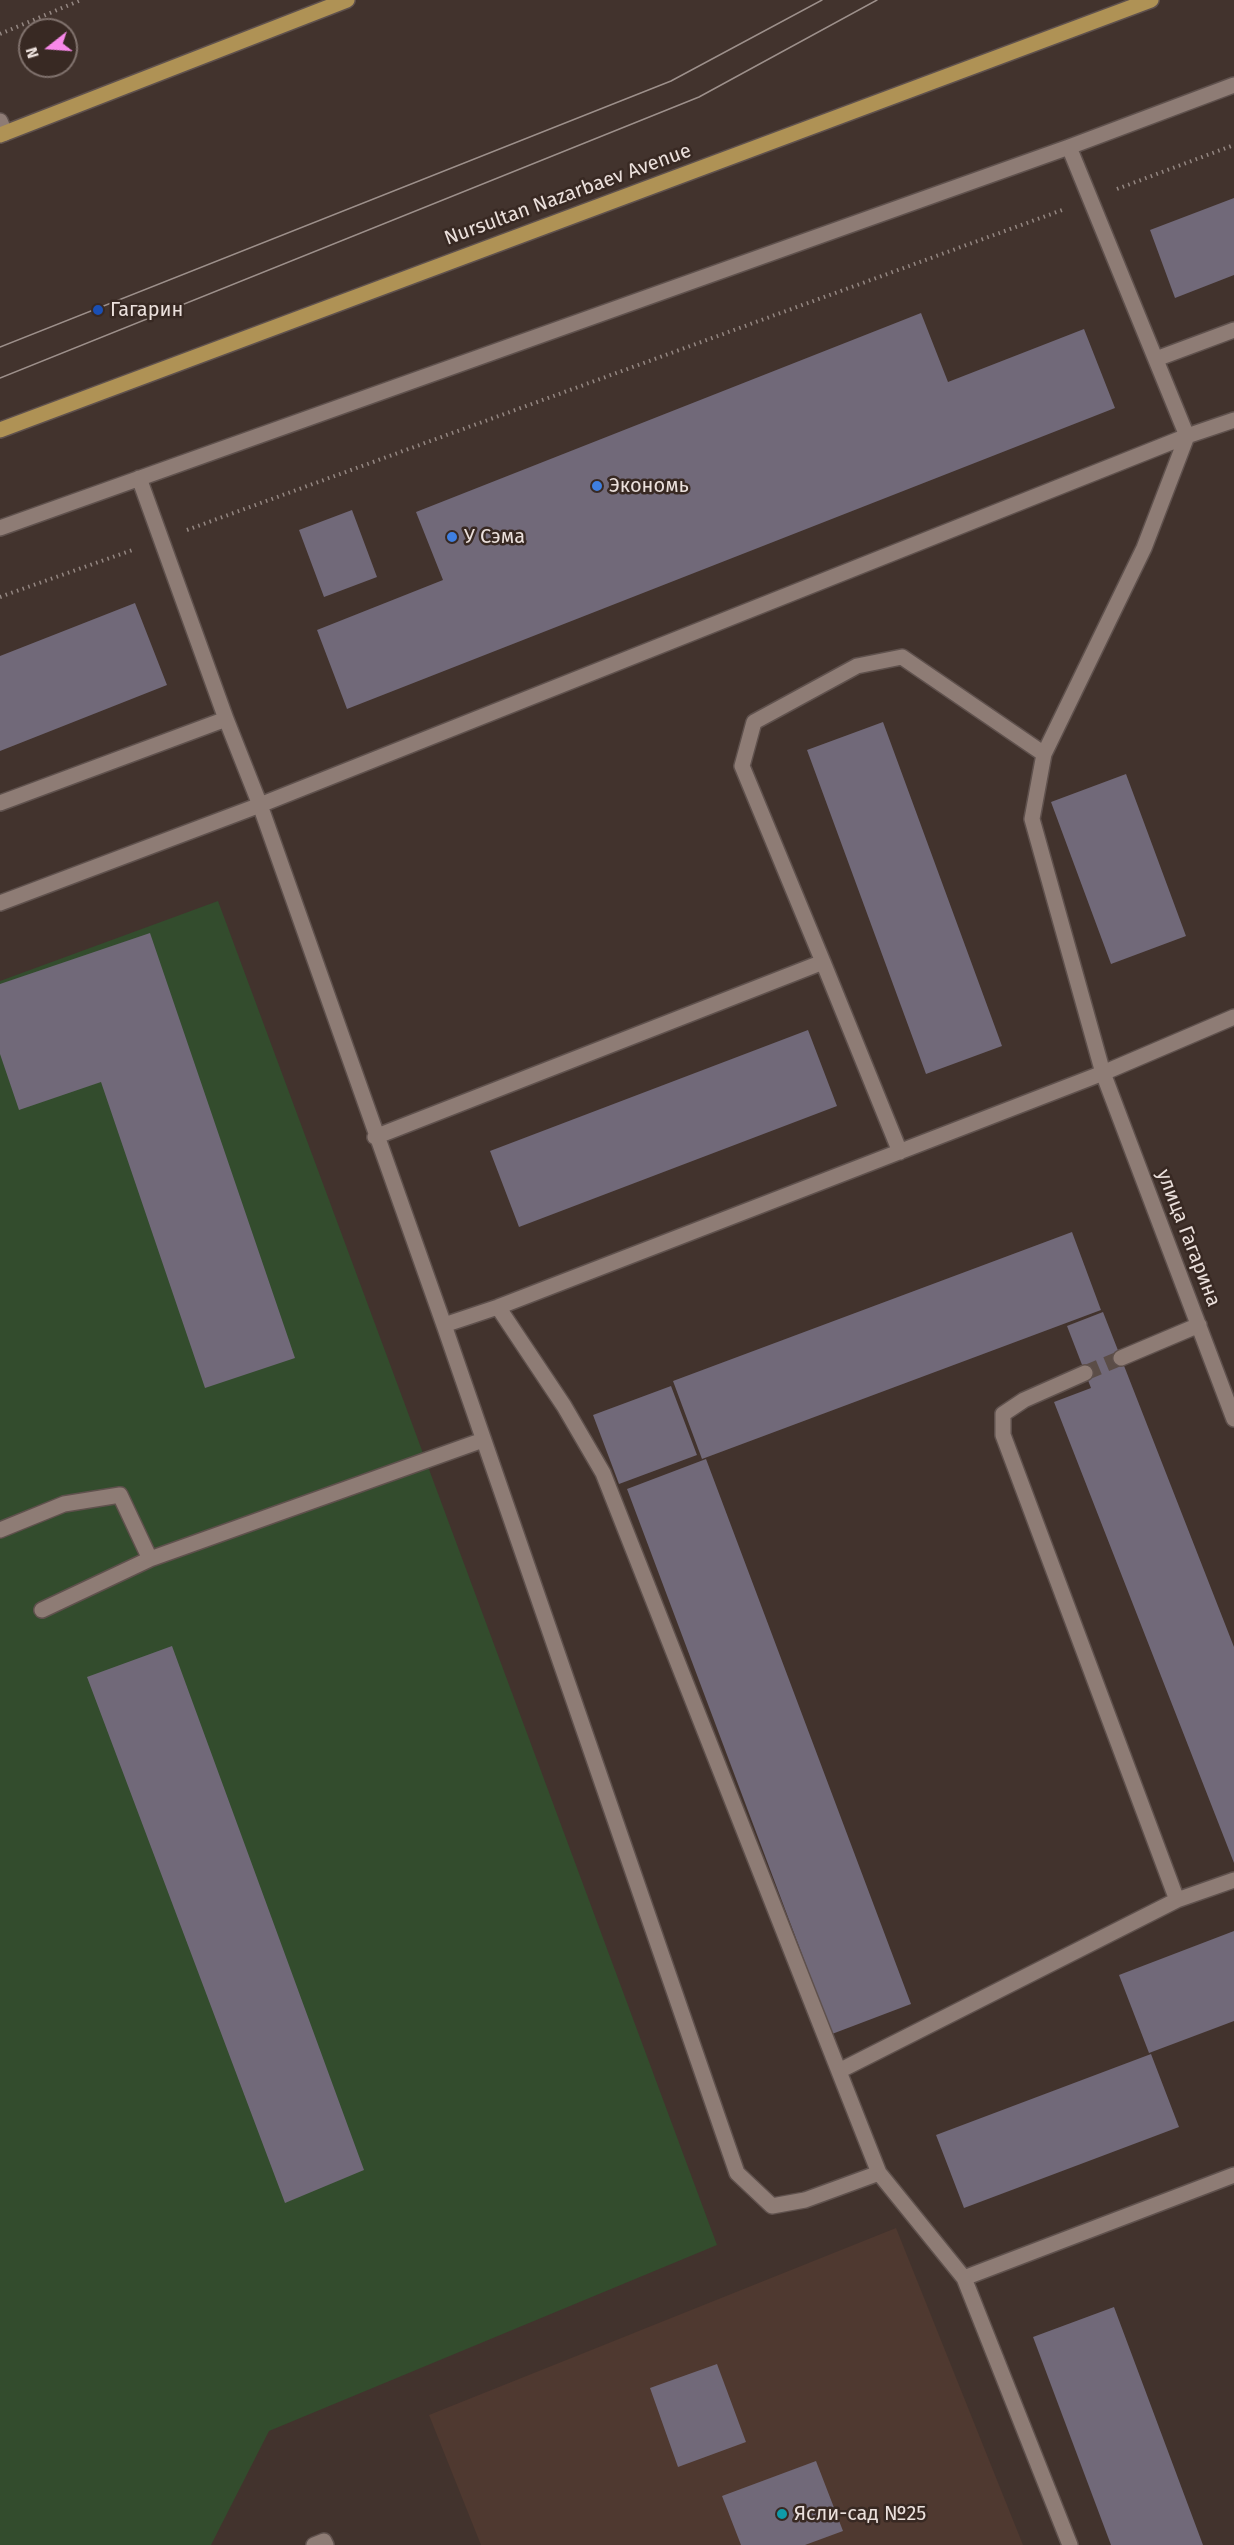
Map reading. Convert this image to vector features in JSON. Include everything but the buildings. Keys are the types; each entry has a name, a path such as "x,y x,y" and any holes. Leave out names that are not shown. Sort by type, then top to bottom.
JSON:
{"main road":[{"path":"2,129 347,0"},
{"name":"Nursultan Nazarbaev Avenue","path":"0,430 1151,0"}],"street":[{"path":"0,528 1069,147 1234,85"},
{"path":"1069,147 1187,436"},
{"path":"1156,359 1234,330"},
{"path":"0,903 260,805 1187,436 1234,420"},
{"name":"улица Гагарина","path":"1187,436 1144,548 1044,754 1032,819 1103,1072 1234,1419"},
{"path":"139,478 226,719 260,805 375,1137 444,1325 737,2173 772,2206 805,2200 879,2173"},
{"path":"900,1152 742,766 754,723 856,666 902,657 1044,754"},
{"path":"0,803 226,719"},
{"path":"375,1137 823,962"},
{"path":"444,1325 498,1307 900,1152 1103,1072 1234,1017"},
{"path":"498,1307 564,1406 603,1473 879,2173 964,2278 1070,2545"},
{"path":"1120,1358 1198,1325"},
{"path":"1085,1373 1024,1400 1003,1414 1003,1435 1177,1900"},
{"path":"42,1610 150,1559 483,1440"},
{"path":"0,1530 64,1504 120,1495 150,1559"},
{"path":"839,2071 1177,1900 1234,1880"},
{"path":"964,2278 1234,2175"},
{"path":"314,2545 324,2541 326,2545"}],"path":[{"path":"0,34 81,0"},
{"path":"0,597 162,540 1234,145"}],"shaded area":[{"path":"896,2228 1023,2545 481,2545 429,2415"}],"green space":[{"path":"218,901 717,2245 269,2431 211,2545 0,2545 0,981"}],"tunnel":[{"path":"1085,1373 1121,1358"}],"tram line":[{"path":"0,347 671,81 822,0"},
{"path":"0,378 699,97 877,0"}],"place":[{"name":"Гагарин","path":"98,310"},
{"name":"Экономь","path":"597,486"},
{"name":"У Сэма","path":"452,537"},
{"name":"Ясли-сад №25","path":"782,2514"}]}
